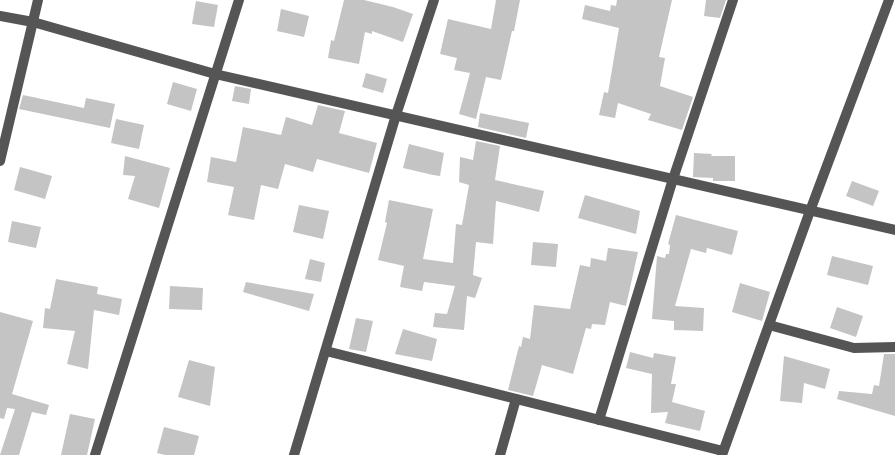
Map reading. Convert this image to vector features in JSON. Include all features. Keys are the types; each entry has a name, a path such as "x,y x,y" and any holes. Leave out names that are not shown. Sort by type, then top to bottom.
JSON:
{"street":[{"path":"0,161 38,0"},
{"path":"95,455 239,0"},
{"path":"294,455 396,115 434,0"},
{"path":"599,420 673,179 733,0"},
{"path":"326,351 516,398 722,453 889,0"},
{"path":"0,16 33,22 215,74 895,230"},
{"path":"769,325 854,348 895,347"},
{"path":"500,455 516,398"}],"building":[{"path":"344,0 364,0 413,14 403,42 372,31 372,34 365,32 359,64 328,58 331,40 334,41"},
{"path":"496,0 520,0 501,80 486,77 476,119 459,114 470,73 454,70 457,58 440,54 448,19 491,29"},
{"path":"617,0 672,0 659,57 665,58 660,86 693,97 682,130 648,120 651,114 618,103 615,118 599,115 604,92 608,93 619,28 582,19 585,5 610,11 611,5 616,6"},
{"path":"706,0 726,0 720,18 704,16"},
{"path":"196,1 218,5 214,27 192,24"},
{"path":"281,9 309,16 304,37 277,31"},
{"path":"366,73 387,79 383,93 362,87"},
{"path":"173,82 197,89 191,111 167,104"},
{"path":"235,86 251,89 249,104 232,101"},
{"path":"23,95 84,108 86,98 115,104 110,128 19,109"},
{"path":"318,105 345,111 339,133 377,143 369,173 317,159 313,172 285,164 278,189 261,185 254,220 228,215 234,187 207,182 211,157 236,162 243,127 281,135 286,117 312,125"},
{"path":"480,113 529,123 526,138 478,127"},
{"path":"116,119 144,125 139,149 111,143"},
{"path":"476,141 500,146 495,180 544,191 539,212 496,201 493,244 476,242 473,275 482,278 475,298 467,296 464,330 433,327 435,313 447,314 455,286 424,282 422,291 400,287 404,266 378,260 387,223 385,222 389,200 433,209 423,259 453,263 456,224 462,225 469,185 459,182 460,157 473,160"},
{"path":"409,144 444,153 440,176 403,168"},
{"path":"694,153 712,154 711,156 735,156 735,181 713,181 713,178 693,177"},
{"path":"125,156 170,168 159,208 128,199 135,176 123,175"},
{"path":"20,167 52,176 45,199 14,190"},
{"path":"852,181 879,191 873,206 846,196"},
{"path":"585,195 640,211 636,234 578,218"},
{"path":"299,205 329,211 323,239 293,232"},
{"path":"676,215 738,231 732,255 707,248 706,253 691,249 675,306 704,308 703,331 674,330 674,321 652,319 657,256 665,258 666,254 669,254 670,245 668,244"},
{"path":"12,221 41,227 36,248 8,242"},
{"path":"533,242 558,244 556,267 531,265"},
{"path":"608,248 638,252 626,306 610,302 605,325 592,324 591,329 586,328 573,374 542,365 533,396 508,390 519,346 521,347 523,337 530,339 534,305 570,309 580,265 590,267 591,258 606,261"},
{"path":"832,256 873,266 868,285 827,275"},
{"path":"310,259 325,263 321,282 305,279"},
{"path":"56,279 98,287 97,294 122,299 119,315 94,310 88,369 67,364 75,331 43,328 45,308 50,309"},
{"path":"246,282 314,294 309,311 243,292"},
{"path":"740,283 770,292 762,321 732,312"},
{"path":"170,286 203,288 202,310 169,309"},
{"path":"837,307 863,316 856,337 830,328"},
{"path":"0,312 33,321 12,394 49,405 46,415 32,412 19,455 0,455 15,409 7,408 4,419 0,418"},
{"path":"356,318 373,321 366,352 349,349"},
{"path":"403,329 437,339 432,361 395,354"},
{"path":"630,352 653,358 654,353 676,357 671,384 676,384 672,402 705,411 700,431 665,423 668,412 651,413 652,374 626,368"},
{"path":"884,354 895,354 895,416 837,399 839,391 872,394 874,385 879,386"},
{"path":"784,356 830,369 825,389 804,383 802,403 780,401"},
{"path":"189,360 215,367 210,406 178,397"},
{"path":"70,414 95,419 87,455 61,455"},
{"path":"164,427 199,436 194,455 165,455 157,453"}]}
